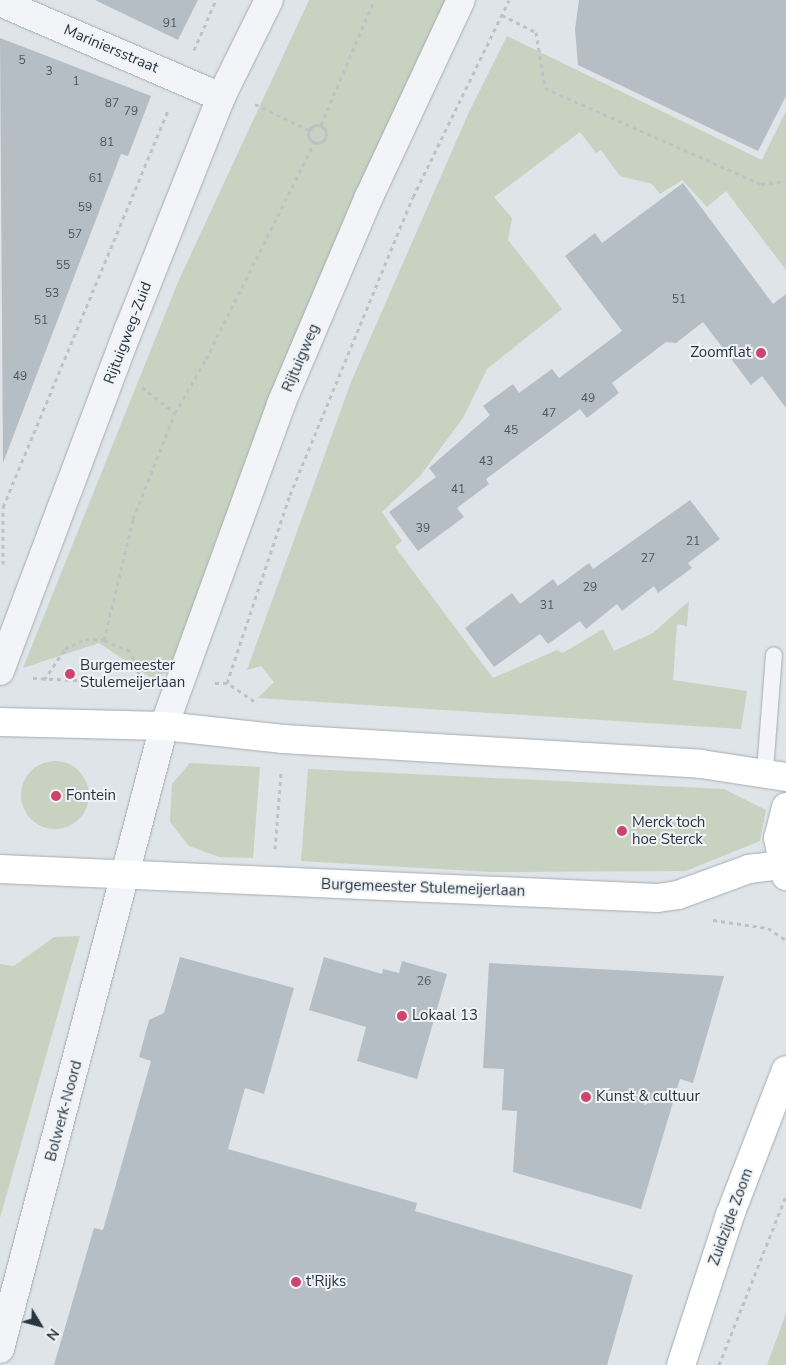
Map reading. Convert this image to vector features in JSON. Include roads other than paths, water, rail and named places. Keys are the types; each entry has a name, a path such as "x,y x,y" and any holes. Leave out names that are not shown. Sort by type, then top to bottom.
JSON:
{"main road":[{"path":"0,722 164,726 283,740 775,774"},
{"path":"784,870 778,838 786,807"},
{"name":"Burgemeester Stulemeijerlaan","path":"0,869 125,873 273,882 657,898 678,895 749,869 784,870"},
{"name":"Zuidzijde Zoom","path":"681,1365 730,1215 786,1070"}],"street":[{"name":"Rijtuigweg-Zuid","path":"0,671 18,631 115,366 223,93 269,0"},
{"name":"Rijtuigweg","path":"164,726 281,404 369,197 461,0"},
{"name":"Mariniersstraat","path":"0,2 181,79 223,93"},
{"name":"Bolwerk-Noord","path":"0,1349 164,726"}],"lane":[{"path":"774,656 775,774"}],"place":[{"name":"Zoomflat","path":"761,353"},
{"name":"Burgemeester Stulemeijerlaan","path":"70,674"},
{"name":"Fontein","path":"56,796"},
{"name":"Merck toch hoe Sterck","path":"622,831"},
{"name":"Lokaal 13","path":"402,1016"},
{"name":"Kunst & cultuur","path":"586,1097"},
{"name":"t'Rijks","path":"296,1282"}]}
